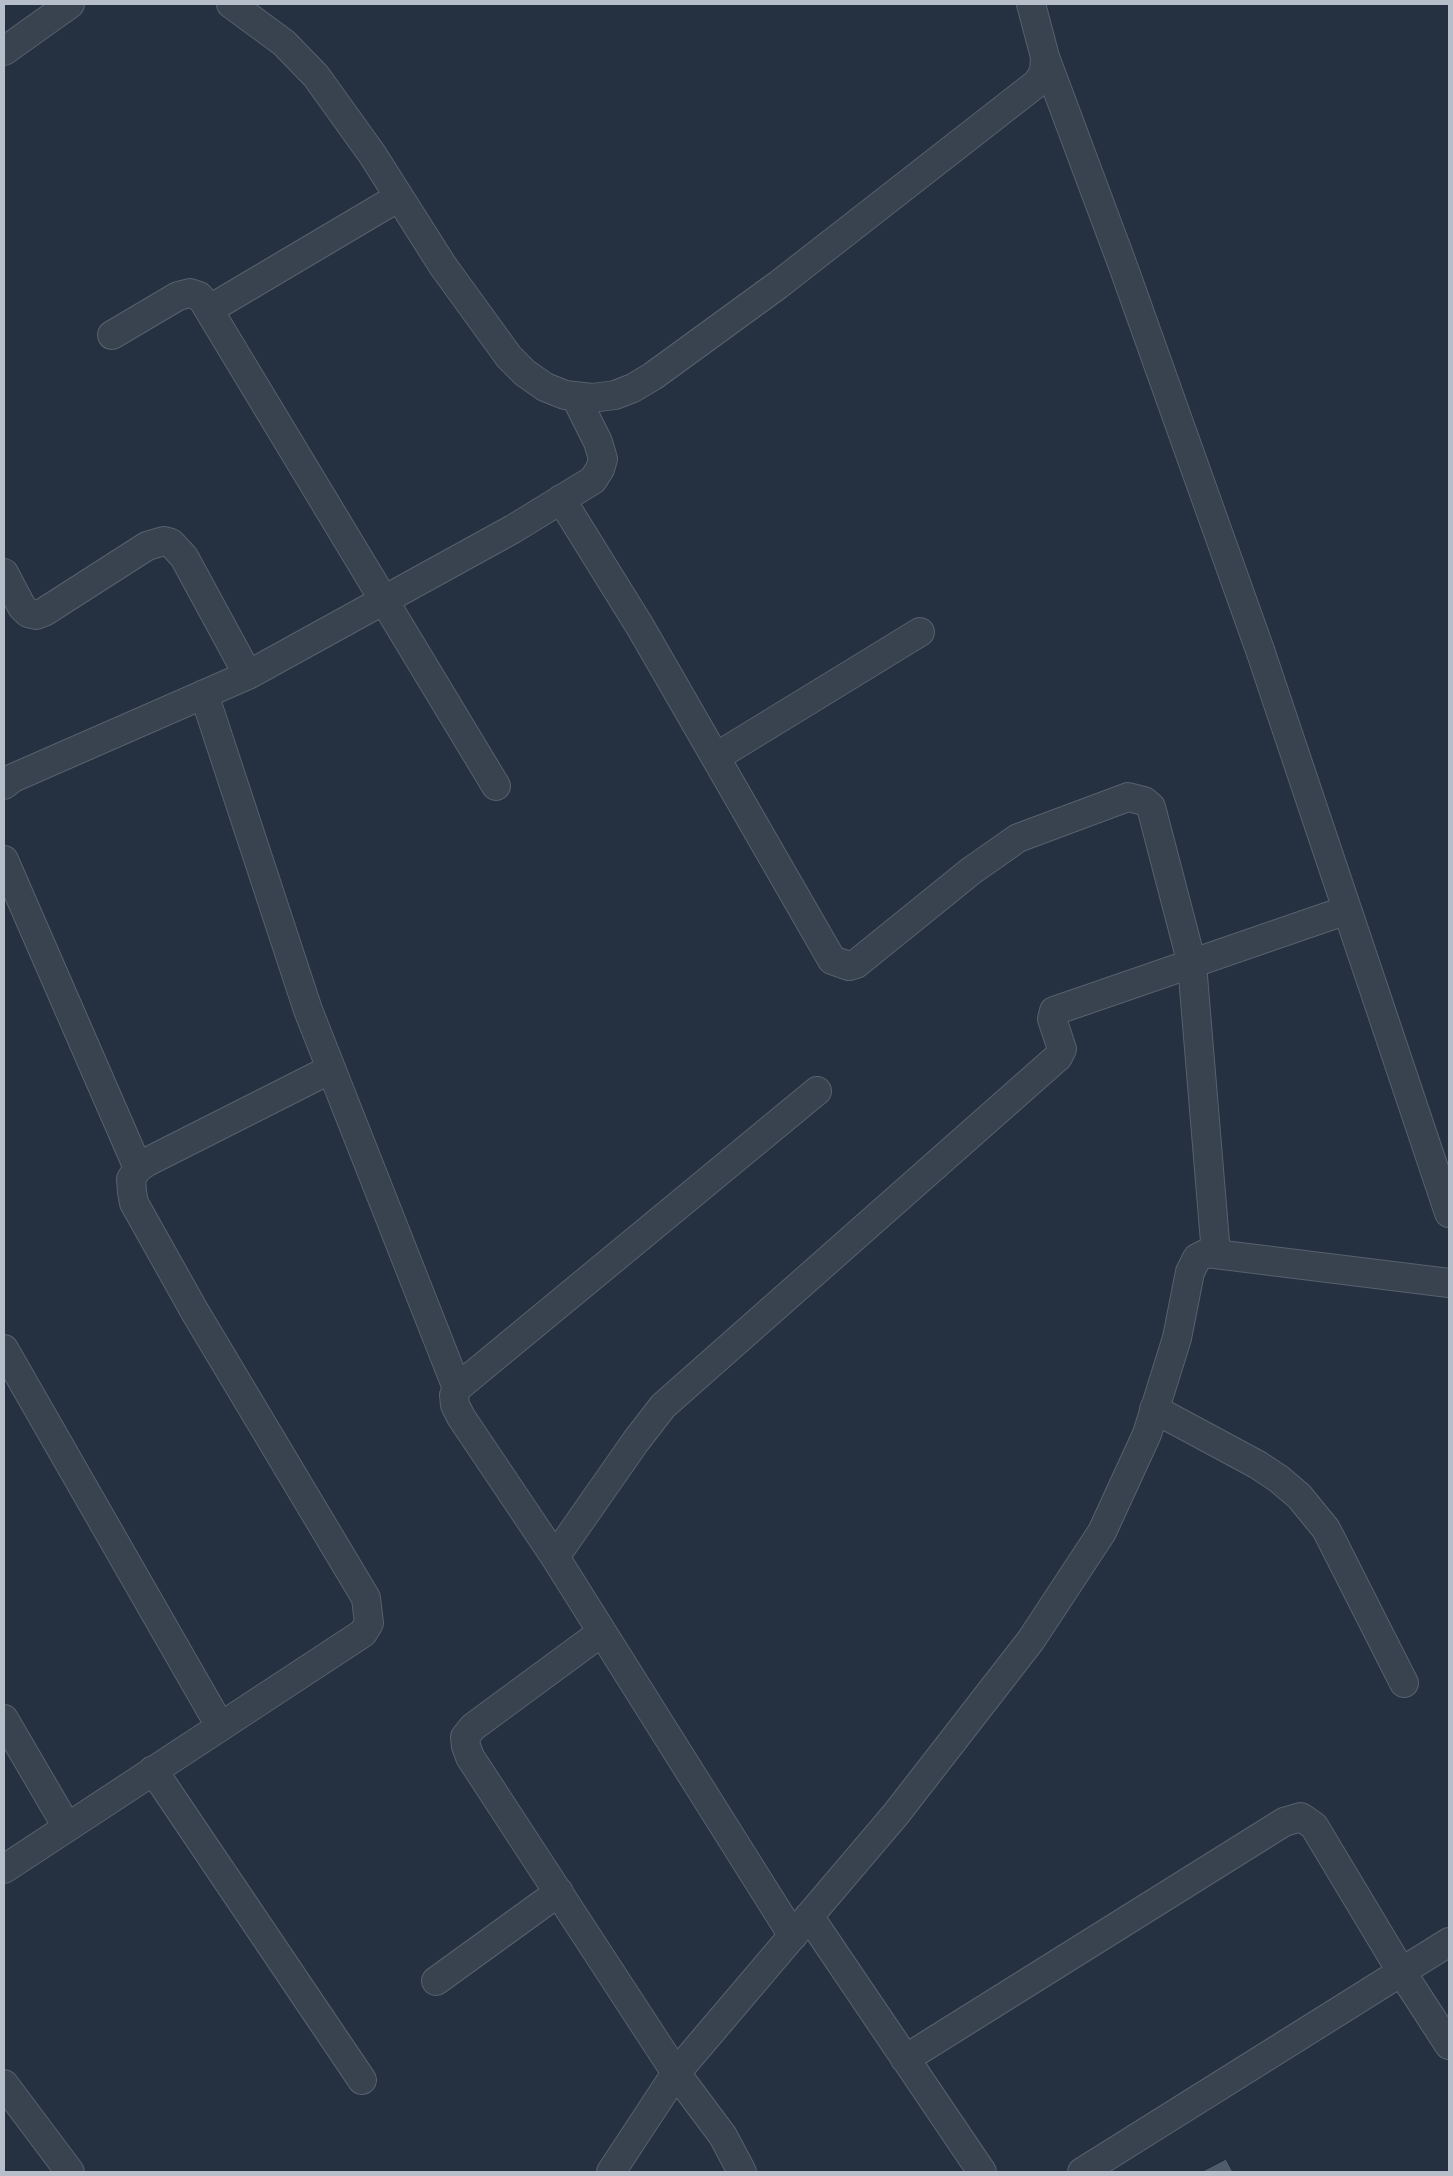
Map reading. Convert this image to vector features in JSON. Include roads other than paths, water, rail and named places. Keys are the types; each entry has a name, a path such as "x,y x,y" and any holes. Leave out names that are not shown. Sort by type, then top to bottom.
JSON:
{"street":[{"path":"4,52 70,4"},
{"path":"231,4 284,43 316,76 372,154 443,266 509,357 525,373 546,387 565,395 592,398 615,394 633,388 707,337 778,284 1037,83 1044,72 1044,57"},
{"path":"1031,4 1044,57 1123,266 1257,640 1347,910 1440,1154 1449,1213"},
{"path":"210,309 399,197"},
{"path":"112,335 178,296 190,293 199,296 210,309 383,601 496,786"},
{"path":"4,785 13,778 248,674 383,601 593,480 600,469 603,459 598,442 575,396"},
{"path":"561,500 641,628 832,960 849,966 856,964 971,871 1018,838 1128,797 1144,801 1150,807 1192,964 1216,1254"},
{"path":"4,573 22,607 28,613 36,615 44,612 147,546 164,541 170,543 184,557 248,674"},
{"path":"716,757 920,632"},
{"path":"204,694 308,1010 457,1388"},
{"path":"4,860 138,1168"},
{"path":"555,1557 636,1441 663,1406 1058,1057 1062,1049 1052,1019 1054,1011 1347,910"},
{"path":"4,1869 363,1633 369,1623 366,1598 195,1312 134,1203 131,1179 138,1168 331,1068"},
{"path":"817,1091 457,1388 454,1396 454,1405 555,1557 602,1632 801,1926 905,2059 982,2172"},
{"path":"611,2172 676,2073 896,1814 1031,1640 1102,1532 1147,1434 1177,1338 1193,1266 1202,1255 1216,1254 1449,1283"},
{"path":"4,1348 220,1726"},
{"path":"1154,1409 1258,1465 1299,1496 1326,1529 1404,1684"},
{"path":"602,1632 473,1727 465,1737 466,1746 470,1756 676,2073 723,2136 742,2172"},
{"path":"4,1719 67,1827"},
{"path":"154,1770 362,2080"},
{"path":"905,2059 1293,1818 1301,1817 1314,1826 1401,1971 1449,2045"},
{"path":"436,1981 559,1892"},
{"path":"1082,2172 1449,1942"},
{"path":"4,2084 70,2172"}]}
